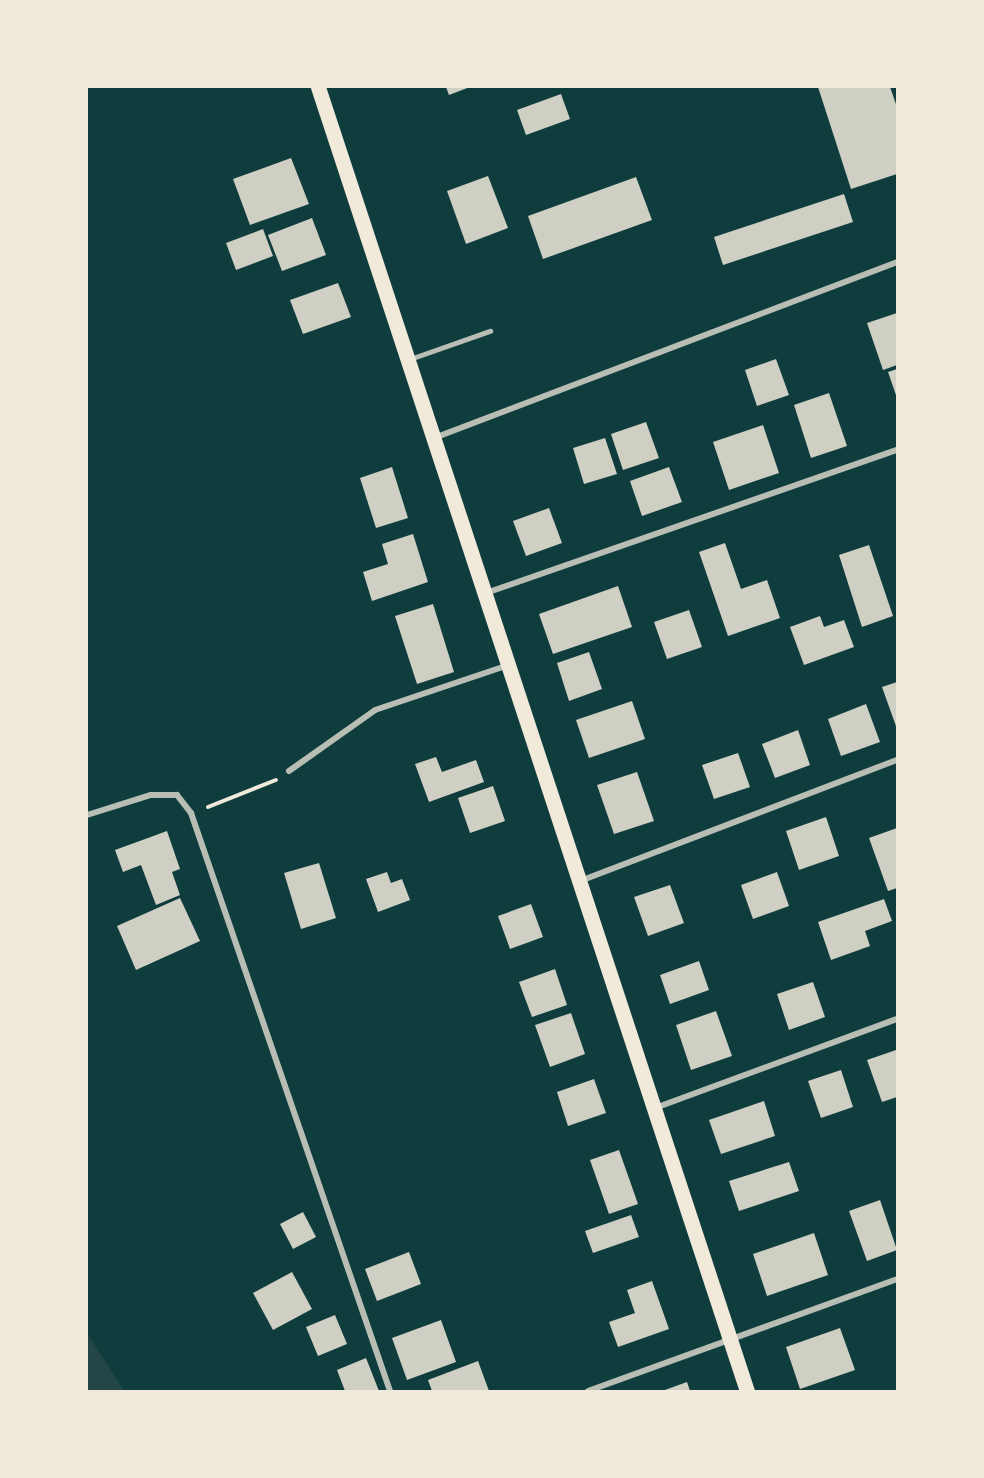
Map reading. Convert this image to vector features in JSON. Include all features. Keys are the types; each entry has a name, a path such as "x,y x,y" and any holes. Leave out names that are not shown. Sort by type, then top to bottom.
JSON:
{"main road":[{"path":"318,87 747,1391"}],"street":[{"path":"433,438 897,262"},
{"path":"486,593 897,450"},
{"path":"289,771 375,710 509,665"},
{"path":"579,881 897,760"},
{"path":"87,815 151,795 177,795 191,813 390,1391"},
{"path":"654,1108 897,1019"},
{"path":"588,1391 897,1279"}],"lane":[{"path":"407,361 490,331"}],"path":[{"path":"191,813 271,784 289,771"}],"shaded area":[{"path":"87,1333 124,1391 87,1391"}],"building":[{"path":"446,87 470,87 449,95"},
{"path":"818,87 890,87 897,107 897,174 851,189"},
{"path":"561,94 570,119 526,135 517,110"},
{"path":"291,158 309,204 250,225 233,179"},
{"path":"488,176 508,228 466,244 447,191"},
{"path":"636,177 652,220 543,259 528,216"},
{"path":"844,194 853,222 723,265 714,237"},
{"path":"312,218 326,255 282,271 268,235"},
{"path":"263,229 273,256 236,270 226,243"},
{"path":"338,283 351,317 303,334 290,300"},
{"path":"897,313 897,365 883,370 867,323"},
{"path":"776,359 789,395 757,406 745,370"},
{"path":"897,369 897,398 888,372"},
{"path":"829,393 847,446 811,458 794,405"},
{"path":"646,422 659,458 623,470 611,434"},
{"path":"763,425 779,473 729,490 713,442"},
{"path":"605,438 617,474 584,484 573,448"},
{"path":"392,467 408,518 376,528 360,478"},
{"path":"669,467 682,502 642,516 630,481"},
{"path":"549,508 562,543 526,556 513,521"},
{"path":"413,534 428,582 372,601 363,572 388,564 382,544"},
{"path":"725,543 741,589 767,580 780,618 728,636 699,552"},
{"path":"869,545 893,616 862,627 839,555"},
{"path":"618,586 632,627 553,654 539,614"},
{"path":"433,604 454,672 417,684 395,616"},
{"path":"689,610 702,647 667,659 654,622"},
{"path":"820,616 824,627 844,620 854,647 804,665 790,627"},
{"path":"589,652 602,689 569,701 557,663"},
{"path":"897,682 897,729 882,687"},
{"path":"632,701 645,739 589,758 576,720"},
{"path":"866,704 880,742 841,756 828,719"},
{"path":"798,730 810,765 775,778 762,744"},
{"path":"738,753 750,787 714,799 702,765"},
{"path":"436,757 442,772 476,760 484,782 429,802 415,764"},
{"path":"637,772 654,821 614,834 597,785"},
{"path":"493,786 505,821 470,833 458,798"},
{"path":"826,817 839,856 799,870 786,831"},
{"path":"897,828 897,888 888,891 869,838"},
{"path":"167,831 180,869 172,872 180,895 156,905 141,865 123,872 115,850"},
{"path":"319,863 336,918 301,929 284,873"},
{"path":"387,872 391,883 402,879 410,900 378,912 366,879"},
{"path":"777,872 789,906 753,919 741,885"},
{"path":"670,885 684,923 648,936 634,897"},
{"path":"180,898 200,941 136,970 117,926"},
{"path":"884,899 892,921 865,931 870,946 831,960 818,922"},
{"path":"531,904 543,937 510,949 498,916"},
{"path":"699,961 709,990 670,1004 660,975"},
{"path":"555,969 567,1005 532,1017 519,982"},
{"path":"813,982 825,1017 789,1030 777,994"},
{"path":"716,1011 732,1056 691,1070 676,1025"},
{"path":"571,1013 585,1054 550,1067 535,1025"},
{"path":"896,1050 897,1097 882,1102 867,1060"},
{"path":"841,1070 853,1107 821,1118 808,1081"},
{"path":"594,1079 606,1113 568,1126 557,1092"},
{"path":"764,1101 775,1136 721,1154 709,1120"},
{"path":"619,1150 638,1204 609,1214 590,1160"},
{"path":"789,1162 799,1191 739,1211 729,1181"},
{"path":"880,1200 897,1250 867,1261 849,1211"},
{"path":"303,1212 316,1237 293,1249 280,1224"},
{"path":"631,1215 639,1237 593,1253 585,1231"},
{"path":"814,1233 828,1275 767,1296 753,1254"},
{"path":"409,1252 421,1284 377,1301 365,1269"},
{"path":"292,1272 312,1309 273,1330 253,1293"},
{"path":"652,1281 669,1329 618,1347 609,1322 635,1313 627,1290"},
{"path":"335,1315 347,1344 318,1356 306,1327"},
{"path":"441,1320 456,1362 407,1380 392,1338"},
{"path":"840,1328 855,1370 800,1389 786,1347"},
{"path":"366,1358 379,1391 345,1391 337,1370"},
{"path":"478,1361 489,1391 432,1391 428,1380"},
{"path":"687,1382 690,1391 662,1391"}]}
